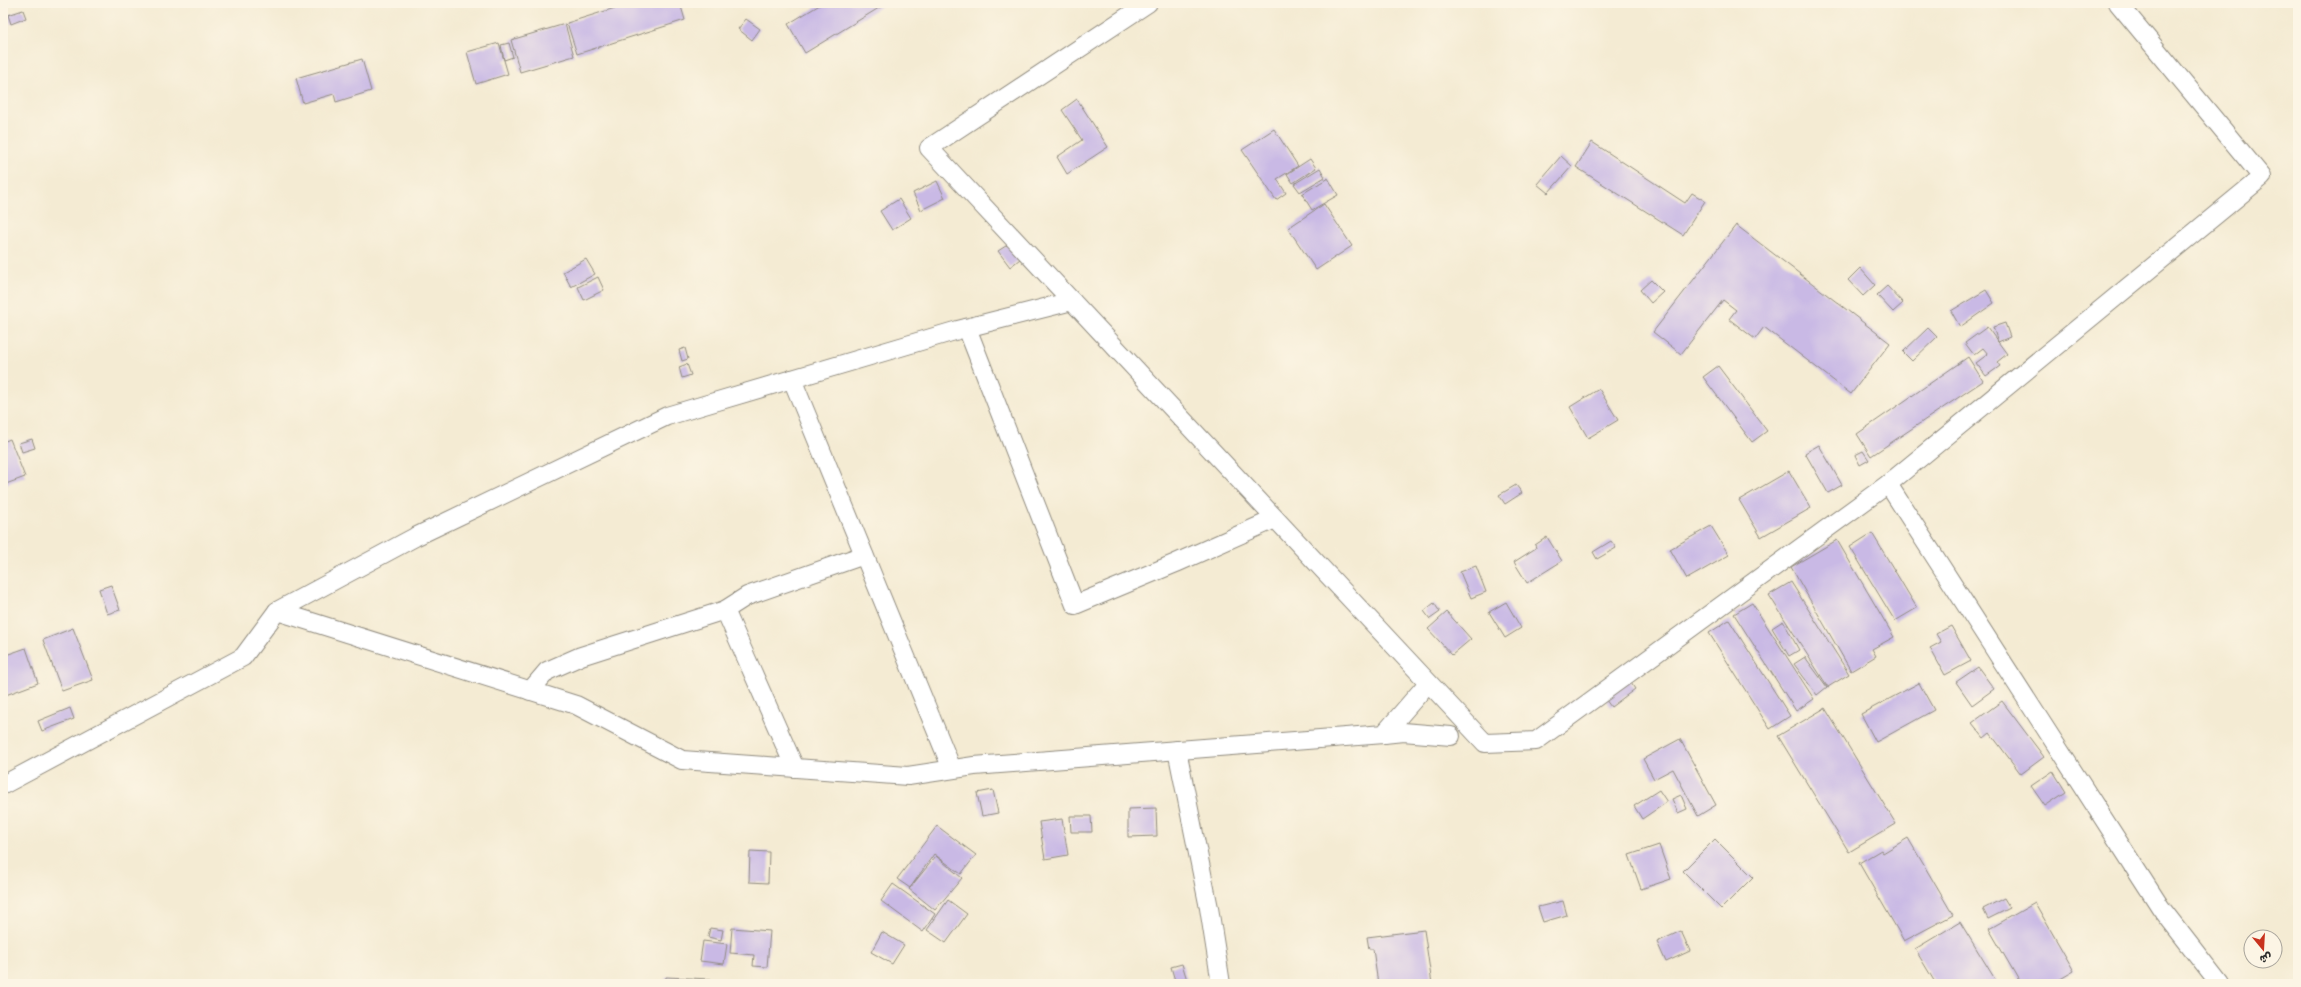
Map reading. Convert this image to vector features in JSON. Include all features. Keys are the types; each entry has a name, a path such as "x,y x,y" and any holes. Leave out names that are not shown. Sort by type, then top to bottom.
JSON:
{"street":[{"path":"1148,3 930,148 1485,743 1536,741 1888,484 2262,177 2118,3"},
{"path":"3,785 243,657 277,612 415,538 667,416 967,328 1072,301"},
{"path":"967,328 1075,605 1176,563 1275,519"},
{"path":"792,379 952,769"},
{"path":"1888,484 2161,908 2220,984"},
{"path":"530,690 547,671 581,656 725,610 747,596 864,555"},
{"path":"725,610 795,768"},
{"path":"277,612 576,705 682,760 908,776 952,769 1403,732 1451,736"},
{"path":"1384,734 1428,683"},
{"path":"1177,750 1209,908 1221,984"}],"building":[{"path":"631,3 680,3 685,20 577,54 567,23"},
{"path":"823,3 887,3 805,53 788,24"},
{"path":"23,10 26,18 11,24 8,15"},
{"path":"746,19 760,29 752,40 738,29"},
{"path":"565,24 574,56 520,72 511,40"},
{"path":"499,43 508,74 476,84 467,52"},
{"path":"509,43 513,57 504,60 501,45"},
{"path":"362,59 371,91 336,102 334,94 303,103 296,78"},
{"path":"1077,99 1108,147 1067,174 1057,157 1082,140 1062,110"},
{"path":"1274,129 1298,166 1277,179 1286,193 1276,200 1242,150"},
{"path":"1592,142 1685,203 1692,193 1705,201 1683,235 1576,167"},
{"path":"1561,156 1572,166 1548,193 1537,184"},
{"path":"1310,159 1316,168 1293,183 1287,174"},
{"path":"1320,168 1325,177 1300,192 1294,184"},
{"path":"1328,178 1338,195 1312,210 1302,194"},
{"path":"937,181 945,198 921,210 913,193"},
{"path":"899,199 911,218 892,230 880,211"},
{"path":"1324,204 1352,246 1316,270 1288,228"},
{"path":"1736,225 1890,343 1851,394 1764,327 1755,339 1729,319 1736,310 1723,300 1681,354 1653,332"},
{"path":"1009,244 1020,259 1010,267 998,251"},
{"path":"586,259 595,274 571,287 563,272"},
{"path":"1860,268 1875,285 1863,296 1848,280"},
{"path":"598,277 604,290 584,300 578,287"},
{"path":"1651,280 1663,292 1651,303 1640,290"},
{"path":"1887,286 1903,303 1893,312 1877,295"},
{"path":"1986,290 1994,303 1960,327 1951,311"},
{"path":"2005,323 2010,337 1998,342 1993,327"},
{"path":"1987,327 2007,354 1997,362 2000,366 1986,376 1976,363 1988,354 1983,348 1974,355 1965,343"},
{"path":"1928,328 1937,337 1912,361 1903,352"},
{"path":"685,348 688,359 682,361 679,350"},
{"path":"1968,357 1983,381 1871,456 1857,434"},
{"path":"687,364 691,375 682,378 679,367"},
{"path":"1718,366 1767,431 1752,442 1703,377"},
{"path":"1599,389 1618,420 1588,438 1570,407"},
{"path":"10,439 25,477 3,485 3,442"},
{"path":"32,439 35,448 22,452 19,443"},
{"path":"1819,445 1842,485 1828,493 1805,453"},
{"path":"1863,451 1869,460 1860,465 1855,455"},
{"path":"1789,471 1811,508 1761,537 1739,500"},
{"path":"1516,485 1522,493 1505,504 1499,495"},
{"path":"1711,526 1729,555 1687,579 1670,549"},
{"path":"1872,533 1917,608 1895,621 1850,547"},
{"path":"1547,537 1562,561 1527,583 1514,562 1536,548 1535,545"},
{"path":"1837,540 1894,637 1872,649 1876,656 1851,671 1791,567"},
{"path":"1611,541 1616,548 1597,559 1593,552"},
{"path":"1476,566 1486,592 1471,598 1460,572"},
{"path":"1791,582 1849,674 1828,687 1769,595"},
{"path":"111,585 120,610 107,614 99,589"},
{"path":"1506,602 1521,628 1505,638 1489,612"},
{"path":"1434,603 1440,612 1430,619 1424,611"},
{"path":"1752,603 1814,699 1796,711 1734,614"},
{"path":"1447,612 1471,639 1452,655 1428,629"},
{"path":"1729,620 1790,716 1770,729 1709,633"},
{"path":"1783,621 1799,650 1789,656 1772,628"},
{"path":"1951,626 1971,661 1945,675 1930,648 1941,642 1936,634"},
{"path":"73,628 93,680 62,691 43,640"},
{"path":"26,648 38,683 3,696 3,656"},
{"path":"1805,657 1827,687 1817,695 1794,664"},
{"path":"1978,667 1994,689 1972,705 1956,682"},
{"path":"1627,677 1635,689 1611,707 1603,696"},
{"path":"1919,683 1934,710 1876,742 1861,714"},
{"path":"2002,701 2044,757 2021,774 1990,733 1984,738 1972,723"},
{"path":"70,708 74,719 42,731 38,721"},
{"path":"1825,708 1896,824 1849,852 1778,736"},
{"path":"1680,739 1716,805 1698,816 1673,769 1654,779 1643,759"},
{"path":"2053,771 2066,792 2045,806 2031,786"},
{"path":"993,790 998,813 982,816 977,793"},
{"path":"1659,790 1667,802 1642,819 1634,806"},
{"path":"1681,795 1687,809 1678,813 1672,799"},
{"path":"1156,808 1157,836 1128,837 1128,809"},
{"path":"1070,816 1091,816 1092,832 1071,832"},
{"path":"1062,819 1068,855 1045,859 1039,822"},
{"path":"937,826 976,855 961,874 934,854 910,888 897,879"},
{"path":"1908,838 1953,915 1904,941 1859,863 1881,850 1883,853"},
{"path":"1715,839 1753,877 1721,909 1683,871"},
{"path":"1659,845 1671,879 1641,889 1629,855"},
{"path":"750,851 769,852 768,883 749,882"},
{"path":"936,856 962,878 935,910 909,889"},
{"path":"893,884 935,914 923,932 881,901"},
{"path":"2004,898 2010,908 1988,919 1983,909"},
{"path":"948,900 967,914 946,943 927,930"},
{"path":"1563,901 1567,915 1543,922 1538,907"},
{"path":"2035,903 2074,971 2052,984 2021,984 1989,929"},
{"path":"1960,922 1998,984 1936,984 1915,949"},
{"path":"710,928 723,930 721,940 708,937"},
{"path":"732,928 770,931 767,967 753,966 754,955 730,953"},
{"path":"1424,930 1432,984 1378,984 1373,949 1369,949 1367,937"},
{"path":"1681,931 1690,951 1666,962 1657,942"},
{"path":"882,932 904,945 892,964 871,952"},
{"path":"703,941 727,944 724,964 700,961"},
{"path":"1182,964 1188,983 1176,984 1171,967"},
{"path":"666,977 711,979 711,984 665,984"}]}
